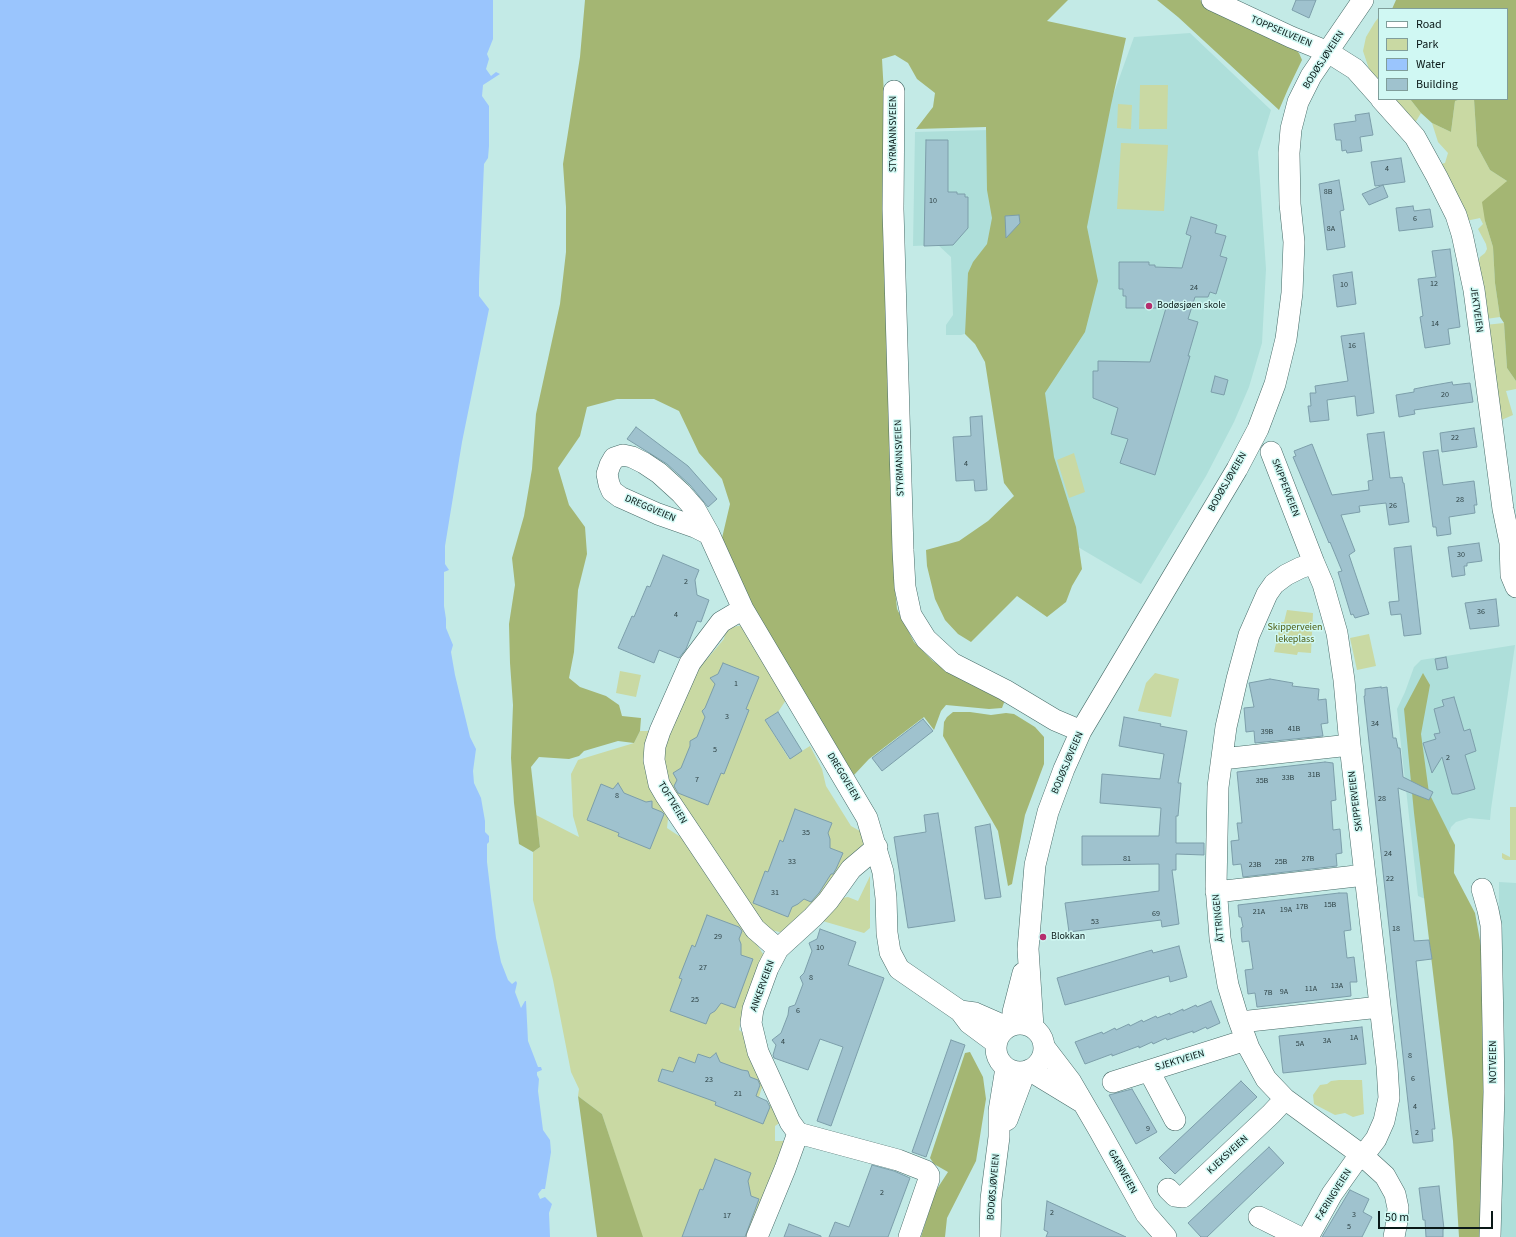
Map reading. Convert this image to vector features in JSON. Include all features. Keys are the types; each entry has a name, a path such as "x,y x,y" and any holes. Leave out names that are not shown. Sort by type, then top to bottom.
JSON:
{"street":[{"name":"TOPPSEILVEIEN","path":"1212,0 1234,6 1291,37 1328,52"},
{"name":"BODØSJØVEIEN","path":"990,1237 991,1199 999,1137 999,1111 1020,1070 997,1057 1012,1030 1028,949 1035,865 1050,805 1081,731 1237,469 1260,423 1275,384 1286,339 1292,292 1294,242 1290,204 1289,160 1291,130 1298,102 1311,76 1362,0"},
{"path":"1328,52 1355,69 1378,95"},
{"name":"STYRMANNSVEIEN","path":"894,91 893,209 903,550 905,587 910,615 926,639 952,662 1005,690 1056,720 1081,731"},
{"name":"JEKTVEIEN","path":"1382,100 1415,137 1447,196 1456,215 1462,234 1474,290 1502,509 1513,544 1511,575 1516,586"},
{"name":"SKIPPERVEIEN","path":"1271,452 1323,584 1337,633 1344,680 1350,745 1387,1066 1389,1098 1384,1120 1376,1139 1363,1156"},
{"name":"DREGGVEIEN","path":"710,534 620,497 612,491 607,474 614,458 623,455 632,457 659,473 681,493 695,509 710,534 743,609 867,818 877,847 883,872 886,898 887,933 890,952 899,969 960,1011 975,1013 1012,1030"},
{"name":"ÅTTRINGEN","path":"1314,563 1286,575 1274,584 1267,594 1249,635 1237,679 1226,727 1218,786 1216,892 1220,938 1228,985 1243,1031 1266,1079 1285,1099 1363,1156 1385,1176 1395,1194 1398,1208 1394,1237"},
{"name":"TOFTVEIEN","path":"743,609 721,622 690,663 660,731 655,746 654,760 659,784 666,796 755,929 778,949"},
{"path":"1222,759 1350,745"},
{"name":"ANKERVEIEN","path":"798,1133 790,1122 764,1067 750,1022 753,1008 768,968 778,949 828,901 851,869 877,847"},
{"path":"1216,892 1365,875"},
{"name":"NOTVEIEN","path":"1482,889 1491,925 1494,1092 1490,1237"},
{"name":"SJEKTVEIEN","path":"1113,1082 1149,1070 1243,1031 1380,1007"},
{"path":"1012,1030 1039,1032 1045,1048 1044,1055 1040,1062 1020,1070"},
{"name":"GARNVEIEN","path":"1045,1048 1071,1082 1146,1214 1166,1237"},
{"name":"GARNVEIEN","path":"1020,1070 1084,1104"},
{"path":"1149,1070 1176,1120"},
{"name":"KJEKSVEIEN","path":"1168,1189 1176,1196 1183,1197 1285,1099"},
{"path":"757,1237 798,1133 898,1160 926,1171 929,1175 929,1180 909,1237"},
{"name":"FÆRINGVEIEN","path":"1308,1237 1332,1194 1354,1163 1363,1156"},
{"path":"1259,1217 1299,1237"}],"shaded area":[{"name":"Bodøsjøen skole","path":"1190,33 1271,110 1258,152 1266,269 1262,343 1249,387 1234,422 1206,476 1141,584 1037,523 1048,116 1111,101 1134,37"},
{"path":"1027,129 981,329 961,335 946,335 946,325 953,315 951,257 938,245 913,246 915,132"},
{"path":"1515,645 1490,820 1469,818 1456,822 1451,827 1440,905 1418,896 1397,709 1414,667 1421,660"},
{"path":"1499,882 1516,883 1516,1237 1497,1237"}],"green space":[{"path":"585,0 1068,0 1047,21 1126,38 1087,227 1098,281 1085,332 1045,393 1054,457 1076,527 1082,569 1072,586 1066,602 1047,617 1017,596 971,642 958,634 945,620 935,599 927,566 926,550 959,541 988,521 1014,496 1004,483 985,362 975,344 965,334 968,273 973,262 987,244 992,218 987,190 986,127 916,129 933,107 935,93 917,79 908,63 895,55 882,59 886,130 894,578 897,609 914,642 933,661 946,670 1005,700 1002,708 989,709 946,705 941,711 934,730 924,717 869,759 854,775 829,740 745,593 722,538 730,504 722,479 699,453 679,411 654,399 617,399 587,407 580,436 558,468 569,505 585,527 587,554 578,590 574,652 569,678 580,687 606,696 619,705 622,716 641,718 640,731 634,743 618,741 584,751 579,756 569,759 539,757 531,767 540,847 533,852 519,844 514,803 511,758 513,705 509,624 515,585 512,558 524,516 532,469 536,414 560,304 566,252 566,207 563,164 580,57"},
{"path":"1157,0 1200,0 1292,46 1299,53 1302,60 1279,110 1178,17"},
{"path":"1396,0 1516,0 1516,381 1507,368 1504,323 1500,317 1495,283 1493,247 1485,221 1482,202 1507,181 1490,170 1477,146 1474,100 1508,100 1508,8 1392,8"},
{"path":"1378,18 1378,84 1371,75 1363,51 1366,37"},
{"path":"1140,85 1168,85 1167,129 1139,129"},
{"path":"1391,100 1411,100 1421,113 1415,123"},
{"path":"1411,100 1458,100 1455,101 1451,132 1432,123 1421,113"},
{"path":"1474,100 1477,146 1490,170 1507,181 1485,221 1493,247 1495,283 1500,317 1486,319 1478,266 1480,257 1487,249 1478,229 1483,224 1480,218 1466,221 1440,164 1445,163 1448,153 1438,142 1432,123 1451,132 1455,101"},
{"path":"1118,104 1132,105 1131,129 1117,128"},
{"path":"1121,143 1168,145 1164,211 1117,209"},
{"path":"1504,323 1507,368 1516,381 1516,389 1506,391 1513,415 1499,421 1485,325"},
{"path":"1074,453 1085,492 1069,498 1057,460"},
{"name":"Skipperveien lekeplass","path":"1287,610 1313,613 1311,653 1298,652 1297,655 1274,652 1281,622 1284,622"},
{"path":"744,625 788,697 778,712 765,720 789,759 810,746 822,769 826,786 851,826 867,835 866,845 784,933 766,929 671,798 659,751 694,664 707,659 724,639 726,628"},
{"path":"1369,634 1376,666 1357,670 1350,638"},
{"path":"620,671 641,675 636,697 616,693"},
{"path":"1155,673 1179,679 1171,717 1138,711 1146,683"},
{"path":"1423,673 1430,685 1421,734 1429,793 1455,845 1454,873 1475,913 1481,946 1484,1101 1482,1237 1459,1237 1453,1141 1414,813 1404,709"},
{"path":"953,712 970,712 991,715 1006,713 1014,714 1035,727 1044,737 1044,764 1025,815 1012,884 1008,886 998,831 943,736 944,722"},
{"path":"640,731 654,731 669,810 667,828 679,836 689,835 705,865 765,957 752,998 744,1001 739,1030 748,1036 763,1084 759,1097 773,1107 781,1122 775,1126 775,1141 789,1141 748,1237 642,1237 602,1114 578,1096 579,1089 571,1072 553,980 533,900 533,852 540,847 536,815 579,837 573,816 571,774 578,760 634,743"},
{"path":"1510,807 1516,807 1516,860 1505,860 1502,858 1502,853 1510,857"},
{"path":"870,876 870,928 864,933 819,920 837,899 848,897 858,901"},
{"path":"970,1052 983,1077 986,1099 976,1161 947,1218 945,1237 921,1237 935,1192 948,1172 934,1164 930,1158 965,1053"},
{"path":"1339,1080 1362,1080 1364,1114 1353,1117 1345,1113 1335,1115 1314,1104 1313,1095 1320,1085"},
{"path":"578,1096 602,1114 643,1237 597,1237"}],"water":[{"path":"0,0 493,0 493,39 487,54 489,59 486,69 491,76 496,72 500,74 483,85 482,96 489,106 489,146 488,158 484,164 479,282 479,296 489,309 462,442 445,546 445,564 449,570 444,572 444,606 446,628 453,645 451,652 455,675 470,737 476,749 473,771 474,783 481,798 485,821 485,832 489,836 489,842 487,844 487,862 496,938 501,962 508,980 512,984 516,981 517,983 515,992 521,1008 526,1001 528,1041 538,1067 541,1067 542,1070 537,1072 539,1079 538,1091 543,1130 550,1140 551,1152 545,1189 542,1189 538,1194 540,1199 545,1197 552,1204 549,1213 550,1237 0,1237"}],"building":[{"path":"1296,0 1316,0 1309,18 1292,10"},
{"path":"1369,113 1373,135 1360,137 1362,151 1347,153 1346,150 1342,151 1341,140 1336,140 1334,124 1356,121 1355,115"},
{"path":"926,140 948,140 948,192 965,194 965,197 968,197 968,228 953,245 924,246"},
{"path":"1401,158 1405,182 1375,186 1371,162"},
{"path":"1339,180 1344,210 1340,211 1345,247 1327,250 1319,184"},
{"path":"1383,185 1388,197 1369,205 1362,194"},
{"path":"1413,206 1414,211 1430,209 1433,227 1399,231 1396,208"},
{"path":"1019,215 1020,223 1006,238 1005,216"},
{"path":"1191,217 1217,225 1215,233 1226,236 1220,256 1227,258 1216,294 1210,292 1208,297 1195,297 1188,319 1198,322 1188,356 1190,356 1155,475 1120,463 1128,439 1111,434 1118,408 1093,398 1093,371 1098,371 1098,361 1150,362 1166,308 1126,308 1126,296 1123,296 1123,289 1119,289 1119,262 1149,262 1149,265 1155,265 1155,267 1182,268 1191,236 1186,234"},
{"path":"1450,249 1460,327 1448,329 1450,344 1425,348 1420,317 1423,316 1418,279 1436,277 1432,251"},
{"path":"1352,272 1356,304 1337,307 1333,275"},
{"path":"1364,333 1374,413 1357,416 1355,396 1327,400 1329,420 1310,422 1308,406 1311,406 1310,393 1316,393 1315,386 1348,381 1341,336"},
{"path":"1215,376 1228,380 1224,395 1211,392"},
{"path":"1452,382 1453,385 1470,383 1473,402 1414,410 1415,414 1399,417 1396,395 1414,392 1414,389"},
{"path":"982,416 987,490 975,491 974,480 956,481 953,437 971,436 970,417"},
{"path":"636,427 688,466 717,499 708,507 690,485 667,464 627,439"},
{"path":"1474,428 1477,447 1442,452 1440,433"},
{"path":"1384,432 1390,478 1402,477 1409,522 1389,525 1386,503 1359,506 1360,512 1341,515 1355,551 1349,555 1369,614 1355,618 1353,614 1351,615 1338,572 1342,571 1293,457 1296,456 1294,451 1312,444 1332,495 1369,490 1368,481 1373,480 1367,434"},
{"path":"1438,450 1443,485 1474,481 1477,505 1474,505 1475,513 1449,517 1451,534 1437,536 1436,527 1433,527 1423,452"},
{"path":"1479,543 1482,561 1467,563 1467,566 1464,566 1465,575 1452,577 1448,547"},
{"path":"1411,546 1421,634 1404,636 1401,614 1391,615 1389,602 1399,601 1394,548"},
{"path":"663,555 699,570 695,580 697,595 709,600 701,622 697,621 686,649 679,658 659,650 654,663 618,648 632,616 634,617 647,586 650,587"},
{"path":"1496,599 1499,626 1470,629 1465,603"},
{"path":"1446,657 1448,668 1437,670 1435,659"},
{"path":"723,663 759,677 746,709 749,710 724,774 721,773 708,805 678,793 674,786 677,780 673,773 681,768 690,746 690,741 697,737 705,717 702,711 705,708 715,684 710,678 718,674"},
{"path":"1270,679 1293,683 1292,686 1319,689 1318,700 1326,699 1328,723 1321,724 1323,736 1255,743 1254,731 1246,732 1244,708 1254,707 1249,683"},
{"path":"1387,687 1393,738 1396,738 1398,748 1400,748 1403,777 1433,792 1429,800 1398,788 1414,941 1429,940 1432,959 1416,961 1435,1129 1432,1129 1433,1141 1417,1143 1413,1143 1411,1130 1364,696 1365,689"},
{"path":"1454,697 1464,731 1470,729 1476,751 1465,755 1475,789 1458,794 1452,794 1442,757 1432,773 1423,743 1436,739 1434,734 1440,733 1434,709 1444,706 1442,700"},
{"path":"778,712 802,751 790,759 765,720"},
{"path":"1124,717 1187,731 1178,783 1181,783 1178,816 1176,816 1176,843 1204,843 1204,855 1176,854 1176,870 1172,870 1179,924 1162,927 1161,920 1069,932 1065,903 1159,891 1159,864 1082,865 1082,836 1159,836 1161,808 1100,803 1102,774 1160,779 1164,754 1119,746"},
{"path":"923,719 933,731 882,771 872,758"},
{"path":"1325,762 1333,763 1336,800 1331,801 1333,830 1340,829 1342,853 1336,854 1337,866 1243,877 1241,864 1233,865 1231,841 1239,840 1237,823 1242,823 1237,772"},
{"path":"618,783 624,793 646,802 652,801 652,808 664,814 650,849 618,836 619,833 587,820 601,784 613,789"},
{"path":"795,809 832,823 828,833 830,848 843,853 833,874 831,874 819,893 811,902 804,899 792,907 788,917 753,903 765,871 768,872 780,840 783,842"},
{"path":"938,813 955,921 908,928 894,837 926,832 924,815"},
{"path":"990,824 1001,897 985,899 975,827"},
{"path":"1347,893 1351,930 1344,931 1347,958 1354,957 1357,982 1350,982 1351,996 1257,1007 1255,993 1248,994 1245,970 1253,969 1249,941 1242,942 1241,928 1243,927 1241,917 1239,917 1238,905"},
{"path":"707,915 739,927 742,931 739,939 741,944 741,955 753,959 735,1008 721,1003 715,1011 710,1014 706,1024 670,1011 682,979 679,978 692,945 695,947"},
{"path":"820,929 856,942 848,965 884,978 831,1126 817,1121 843,1047 820,1039 808,1070 774,1058 773,1055 776,1045 772,1040 781,1033 788,1015 789,1007 795,1005 803,984 800,977 804,973 812,951 809,943 817,939"},
{"path":"1179,946 1187,977 1170,982 1169,976 1065,1005 1057,978 1152,950 1153,953"},
{"path":"1211,1001 1220,1023 1207,1029 1206,1027 1193,1033 1193,1031 1167,1040 1166,1038 1153,1044 1152,1042 1139,1048 1139,1046 1085,1064 1075,1042 1102,1032 1103,1034 1115,1028 1116,1030 1129,1024 1130,1026 1142,1020 1143,1022 1156,1016 1157,1018 1170,1013 1170,1015 1183,1009 1183,1011 1196,1005 1197,1007"},
{"path":"1362,1027 1366,1064 1283,1073 1279,1036"},
{"path":"951,1040 965,1045 926,1157 912,1152"},
{"path":"716,1053 720,1062 748,1071 750,1077 758,1080 760,1085 756,1096 767,1101 770,1107 763,1124 715,1105 716,1102 658,1081 662,1069 673,1072 679,1057 695,1063 698,1054 710,1058"},
{"path":"1241,1081 1257,1097 1175,1174 1159,1158"},
{"path":"1132,1089 1157,1132 1136,1144 1109,1095"},
{"path":"1269,1147 1284,1163 1207,1237 1201,1237 1188,1223"},
{"path":"715,1159 751,1173 748,1181 751,1196 759,1199 745,1237 682,1237 700,1189 703,1190"},
{"path":"872,1165 894,1171 910,1178 888,1237 829,1237 835,1222 849,1227"},
{"path":"1439,1186 1444,1229 1443,1237 1426,1237 1425,1220 1423,1220 1419,1188"},
{"path":"1350,1190 1369,1199 1363,1212 1372,1217 1362,1237 1322,1237"},
{"path":"1047,1201 1126,1237 1046,1237 1048,1232 1044,1230"},
{"path":"789,1224 821,1236 821,1237 784,1237"}],"place":[{"name":"Bodøsjøen skole","path":"1149,306"},
{"name":"Blokkan","path":"1043,937"}]}
